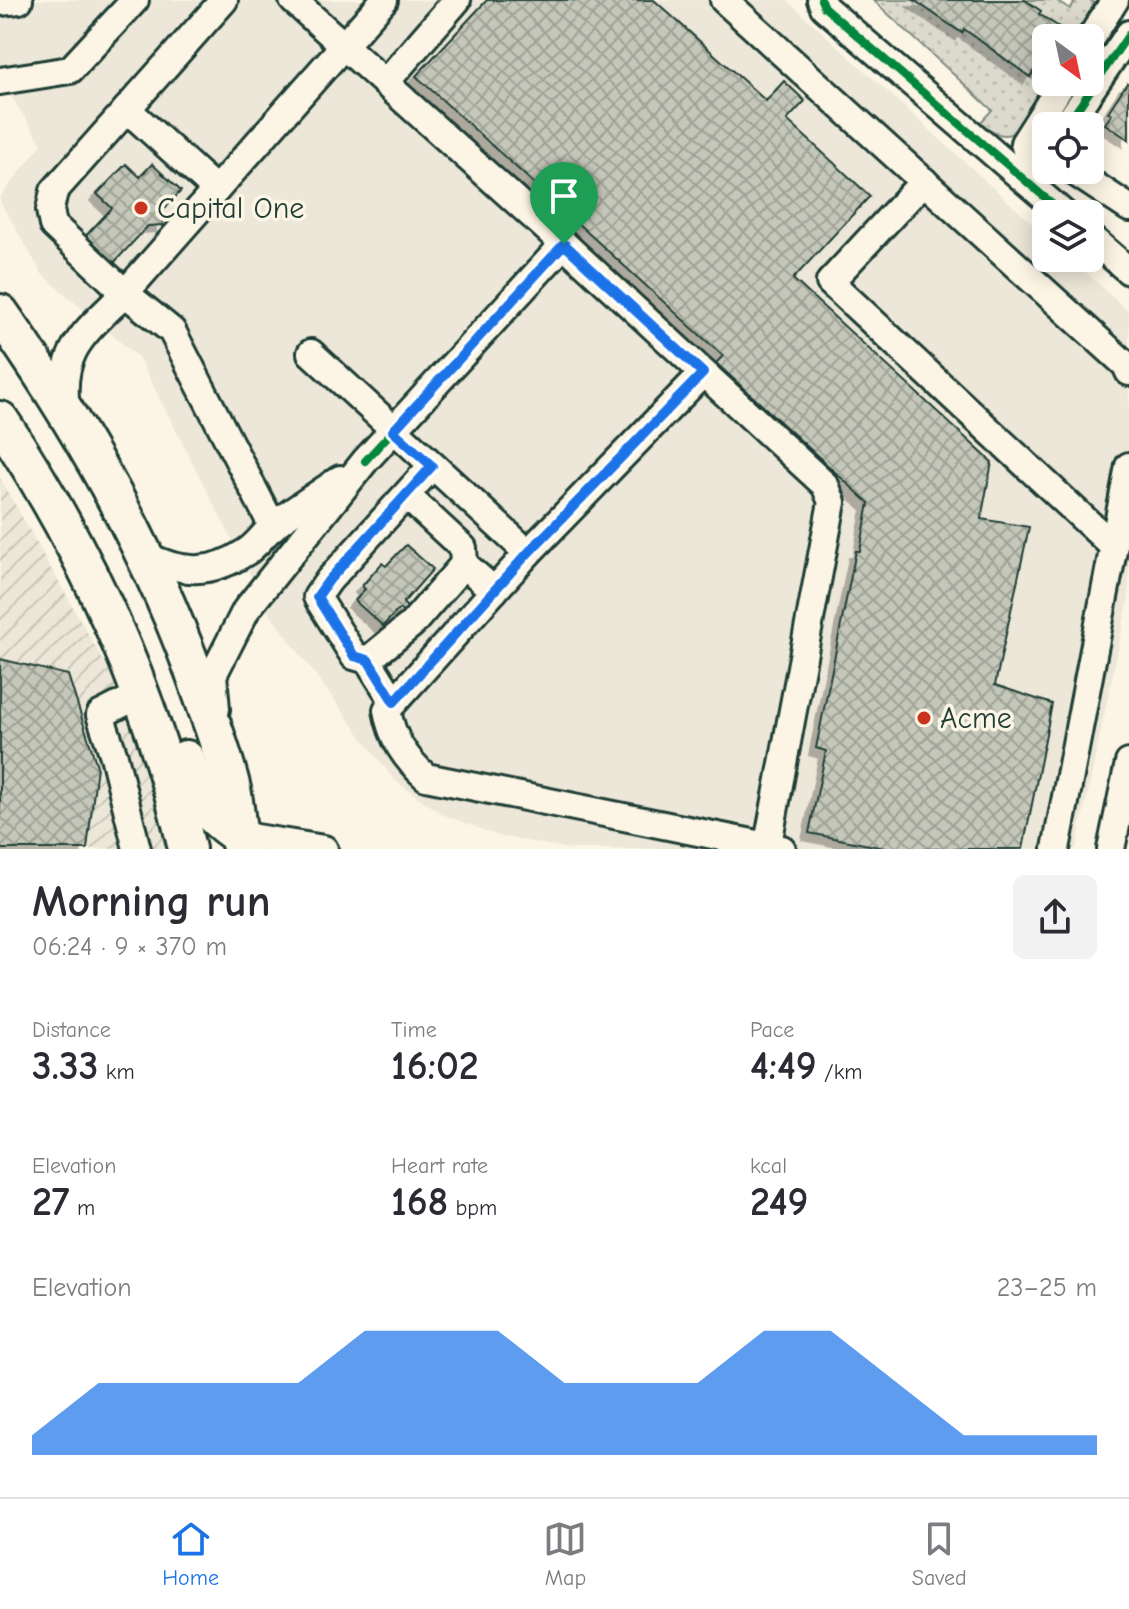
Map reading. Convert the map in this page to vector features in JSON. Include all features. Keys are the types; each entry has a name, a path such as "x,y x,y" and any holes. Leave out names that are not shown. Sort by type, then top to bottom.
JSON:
{"highway":[{"path":"0,313 67,414 117,498 145,555 189,658 220,748 232,788 240,842"},
{"path":"0,420 33,471 93,580 141,694 167,771 187,849"},
{"path":"33,471 119,583 152,656 196,792 213,819 240,842"}],"street":[{"path":"0,2 19,0"},
{"path":"0,81 70,70 135,0"},
{"path":"224,0 54,191 50,210 53,225 125,293 172,331 273,527"},
{"path":"67,414 65,367 80,338 125,293 384,0"},
{"path":"385,83 457,0"},
{"path":"724,0 1126,365 1129,372"},
{"path":"821,0 824,7 1031,162"},
{"path":"1102,24 1117,4"},
{"path":"308,5 344,46 564,244 825,485 832,502 772,848 426,777 407,760 396,740 387,710 528,553 703,373"},
{"path":"1076,112 1129,34"},
{"path":"1054,96 1024,143 1031,162 1055,200"},
{"path":"127,109 216,190"},
{"path":"924,181 830,282 1113,546"},
{"path":"1093,184 1129,208"},
{"path":"220,748 213,675 246,610 365,461 564,244"},
{"path":"1104,249 1129,271"},
{"path":"311,353 528,553"},
{"path":"145,555 158,562 193,571 212,569 247,552 273,527 365,461"},
{"path":"394,702 368,660 354,656 317,597 432,466"},
{"path":"1056,849 1129,466"},
{"path":"368,660 412,624 451,583 464,564 463,548 407,496"},
{"path":"464,564 494,591"},
{"path":"137,849 114,756 100,715 141,694"},
{"path":"1118,839 1129,763"},
{"path":"240,842 324,849"}],"shaded area":[{"path":"0,0 787,0 1032,223 1032,272 1085,272 1129,312 1129,597 1076,849 570,849 499,836 442,814 394,780 270,614 139,358 42,274 0,201 42,144 0,79"},
{"path":"873,0 914,0 962,33 964,29 1030,77 1032,74 1032,96 1046,96 1024,126 1014,133 1004,135 993,132 980,123 992,110"},
{"path":"1025,0 1056,0 1070,9 1076,0 1090,0 1099,6 1092,24 1054,24 1039,14 1041,11"},
{"path":"0,478 122,694 169,849 0,849"}],"building":[{"path":"487,0 654,0 766,101 784,81 805,101 787,120 870,196 793,279 992,462 981,519 1029,527 995,685 1052,704 1023,849 889,849 809,833 826,751 816,748 856,551 860,551 869,503 716,363 723,356 416,76"},
{"path":"914,0 1025,0 1054,24 1032,24 1030,77 964,29 962,33"},
{"path":"1127,83 1129,140 1105,124 1112,114 1108,112"},
{"path":"126,164 140,177 152,164 181,191 162,211 163,225 148,226 111,266 82,240 112,208 97,194"},
{"path":"406,545 433,569 403,603 407,607 403,612 399,609 383,626 355,601 365,589 362,586 382,563 386,566"},
{"path":"0,659 68,675 97,766 87,849 0,849"}],"cycle path":[{"path":"821,0 824,7 1048,200"},
{"path":"1076,112 1129,34"},
{"path":"365,461 564,244"}],"place":[{"name":"Capital One","path":"141,208"},
{"name":"Acme","path":"924,718"}],"route":[{"path":"564,244 703,373 528,553 394,702 368,660 354,656 317,597 432,466 393,431 564,244"}]}
